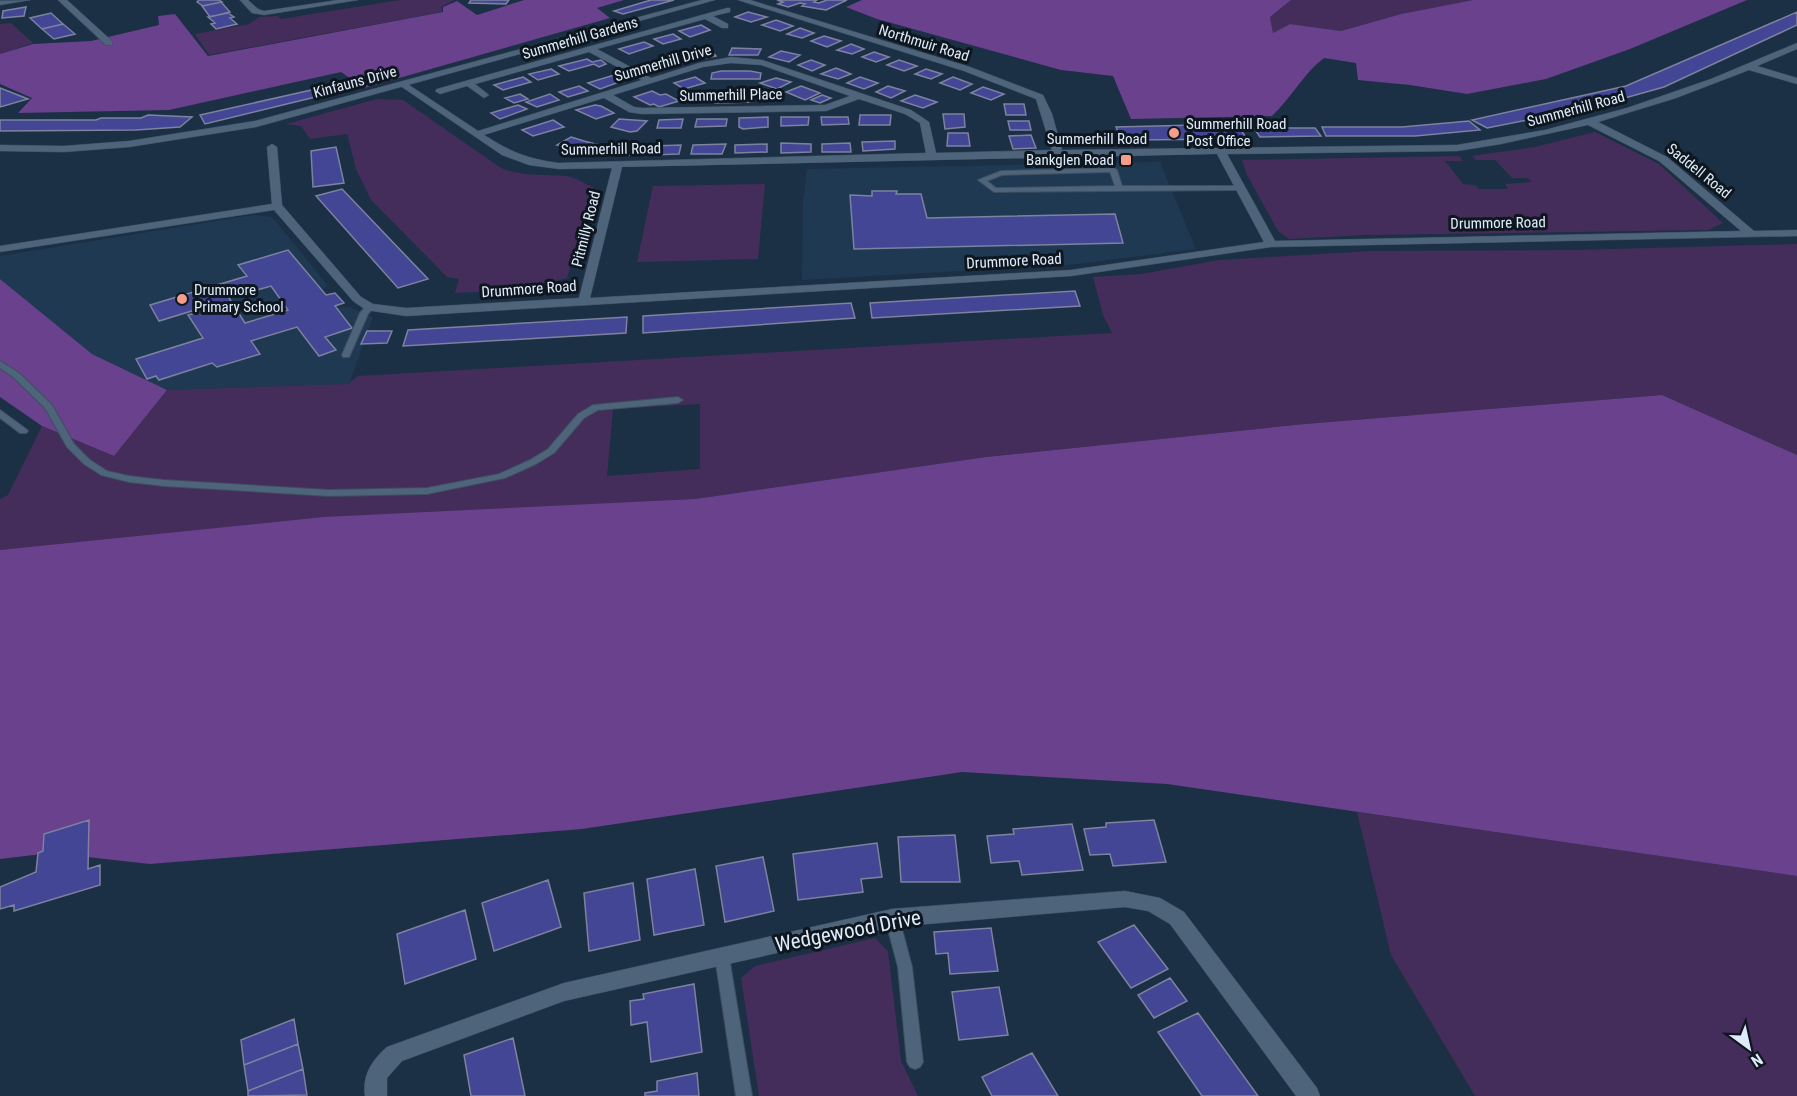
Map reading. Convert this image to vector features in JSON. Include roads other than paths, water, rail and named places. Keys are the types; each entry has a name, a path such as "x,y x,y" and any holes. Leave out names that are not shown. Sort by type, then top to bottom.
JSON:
{"street":[{"path":"0,3 26,0"},
{"path":"62,0 110,43"},
{"path":"244,0 255,11 264,13 354,0"},
{"name":"Kinfauns Drive","path":"0,148 84,148 182,137 280,118 711,0"},
{"name":"Northmuir Road","path":"742,0 1010,84 1040,98 1058,153"},
{"name":"Summerhill Gardens","path":"440,91 727,10"},
{"path":"706,16 725,26"},
{"name":"Summerhill Road","path":"403,85 505,153 529,162 559,166 1058,153 1457,148 1510,141 1591,122 1668,99 1797,46"},
{"path":"590,49 650,81"},
{"name":"Summerhill Drive","path":"477,134 702,65 731,60 762,63 908,112 924,122 932,157"},
{"path":"1750,67 1797,81"},
{"path":"468,83 484,95"},
{"name":"Summerhill Place","path":"606,95 632,110 642,111 826,108 858,96"},
{"name":"Saddell Road","path":"1591,122 1663,159 1751,234"},
{"path":"272,147 278,206 357,299 370,307"},
{"path":"1221,152 1271,244"},
{"name":"Pitmilly Road","path":"584,300 618,164"},
{"path":"0,249 278,206"},
{"name":"Drummore Road","path":"370,307 406,312 1071,273 1271,244 1797,233"},
{"name":"Wedgewood Drive","path":"376,1096 374,1085 380,1067 394,1054 564,992 892,918 1125,899 1144,900 1163,907 1177,918 1309,1096"}],"lane":[{"path":"1119,188 1113,170 1001,173 982,180 994,190 1239,188"},
{"path":"346,355 364,313 370,307"},
{"path":"0,364 16,375 49,407 70,445 87,462 104,473 129,479 175,484 329,493 427,491 502,476 551,451 581,416 596,407 678,400"},
{"path":"0,413 23,431"},
{"path":"892,918 905,967 915,1062"},
{"path":"722,957 744,1096"}],"place":[{"name":"Summerhill Road Post Office","path":"1174,133"},
{"name":"Bankglen Road","path":"1126,160"},
{"name":"Drummore Primary School","path":"182,299"}]}
